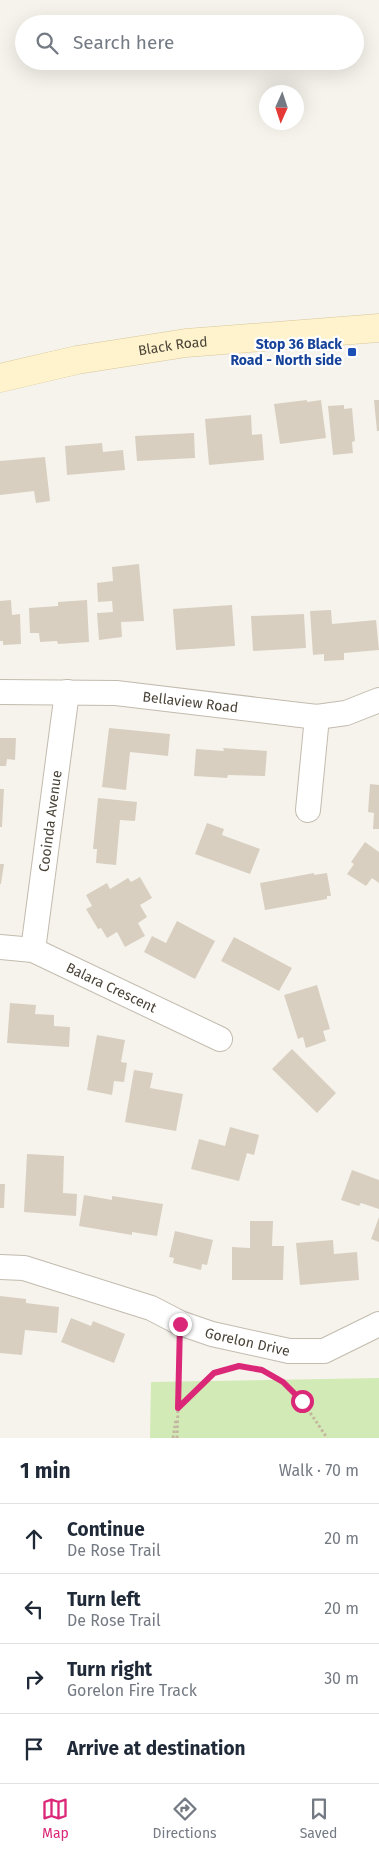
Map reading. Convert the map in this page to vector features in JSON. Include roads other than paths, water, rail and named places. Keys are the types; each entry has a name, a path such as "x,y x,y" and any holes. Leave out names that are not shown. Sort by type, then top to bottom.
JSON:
{"main road":[{"name":"Black Road","path":"0,378 77,360 186,343 379,328"}],"street":[{"name":"Bellaview Road","path":"0,692 116,693 317,717 346,713 379,700"},
{"name":"Cooinda Avenue","path":"33,950 67,692"},
{"path":"308,810 317,717"},
{"name":"Balara Crescent","path":"0,947 33,950 220,1039"},
{"name":"Gorelon Drive","path":"0,1267 24,1268 151,1308 180,1324 233,1339 289,1351 324,1351 379,1324"}],"place":[{"name":"Stop 36 Black Road - North side","path":"352,352"}]}
